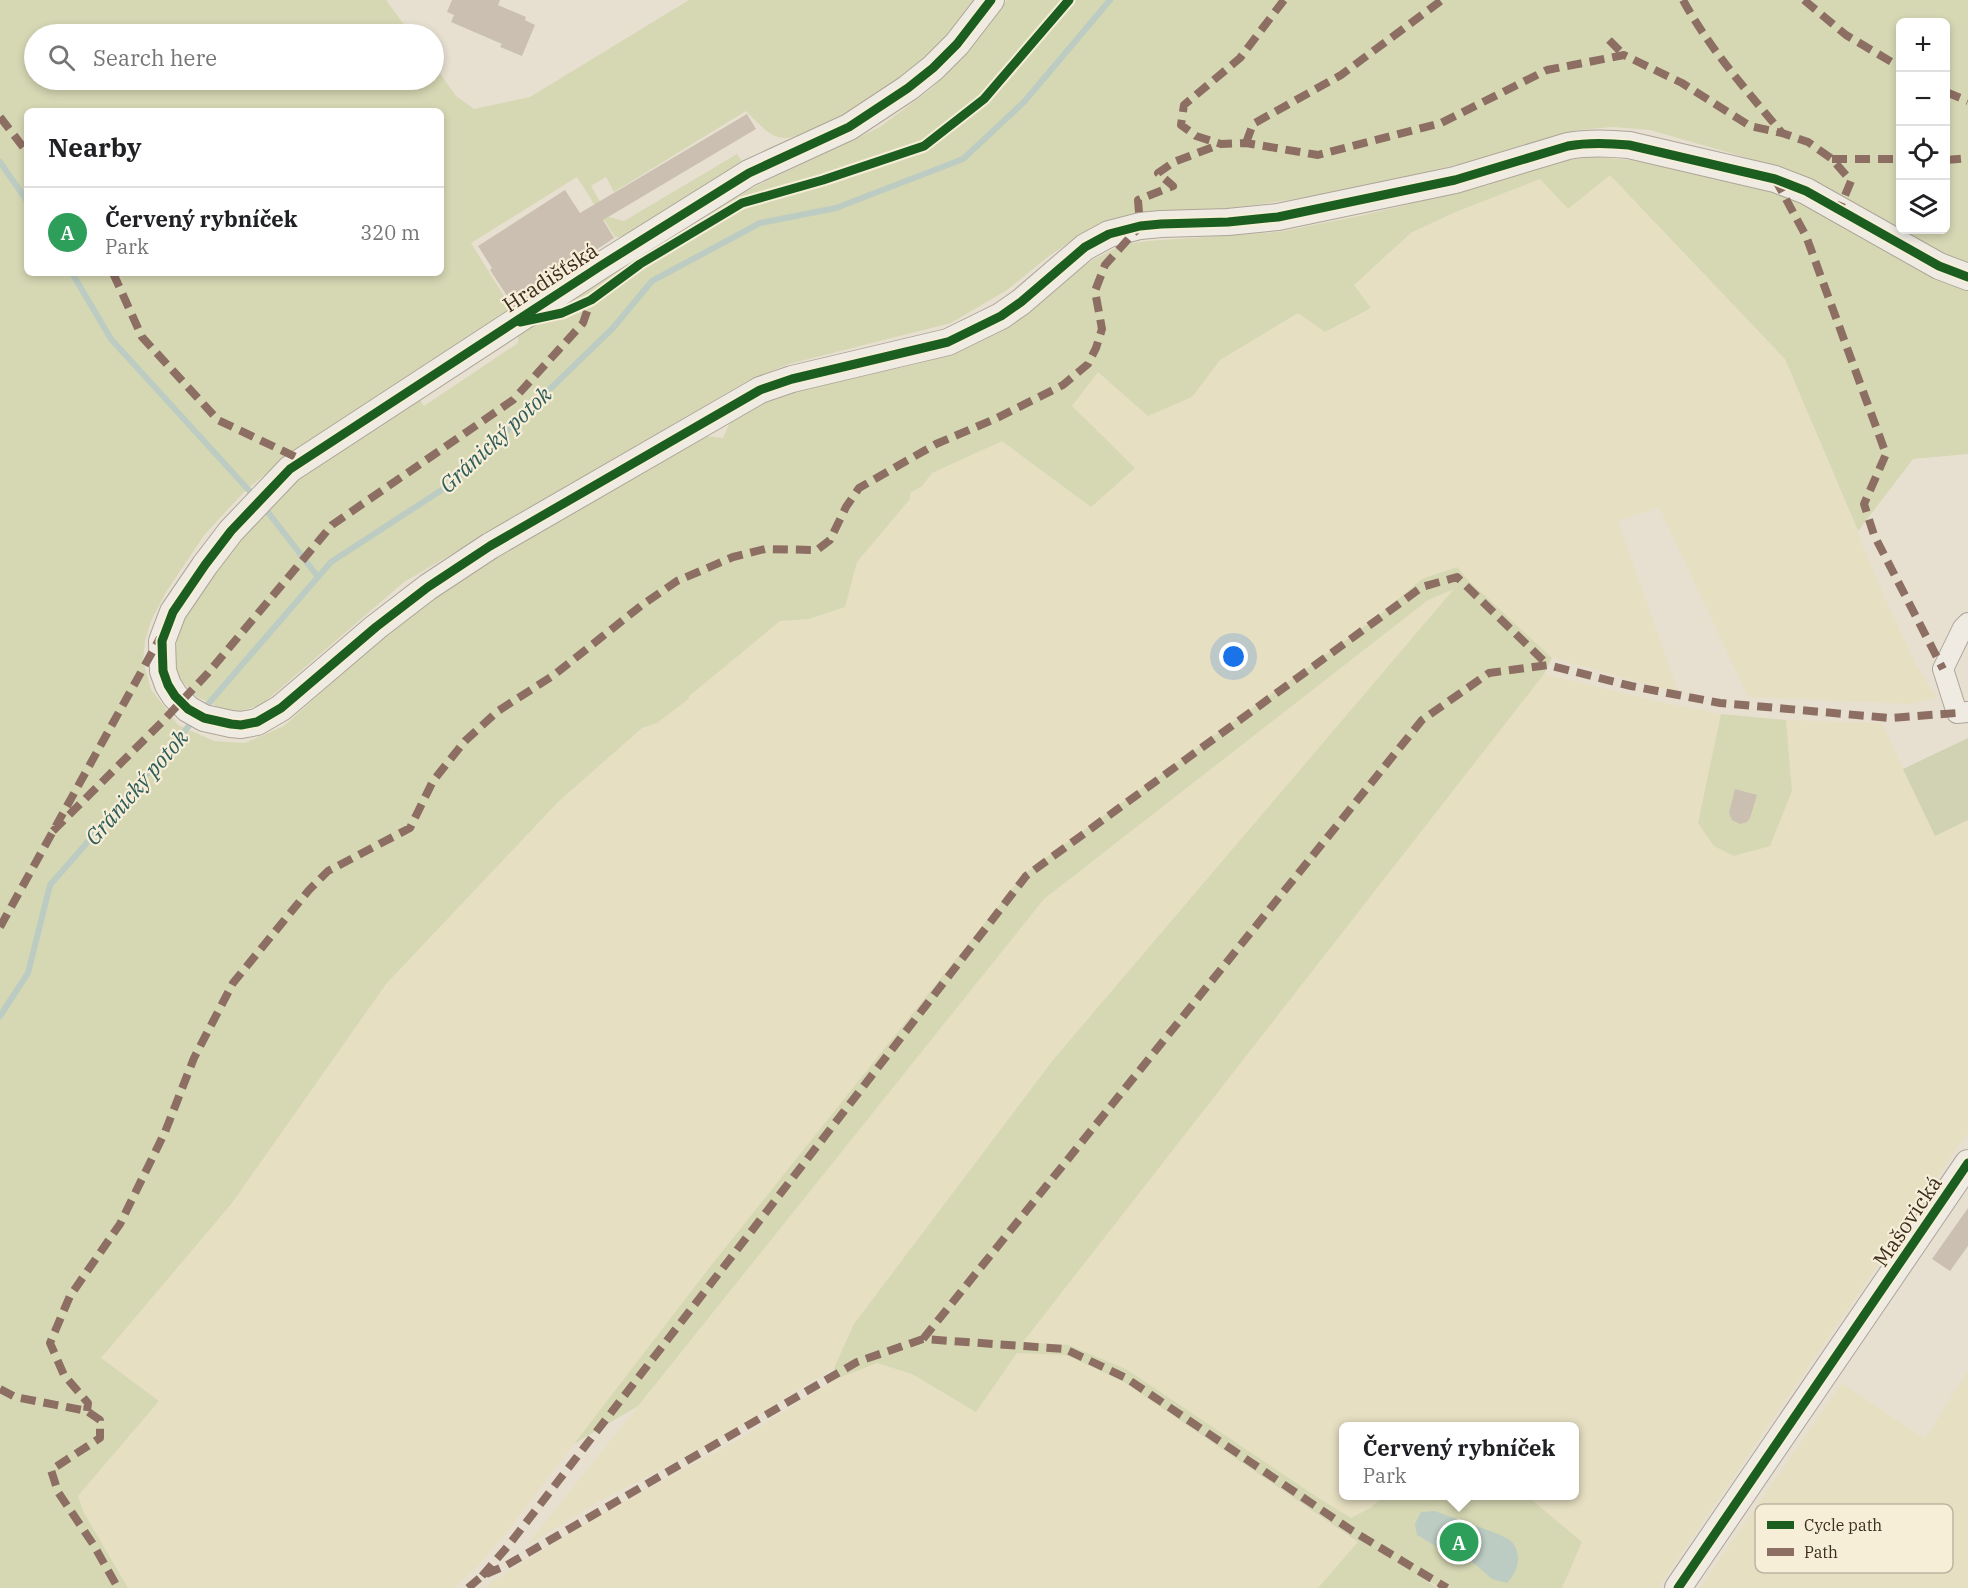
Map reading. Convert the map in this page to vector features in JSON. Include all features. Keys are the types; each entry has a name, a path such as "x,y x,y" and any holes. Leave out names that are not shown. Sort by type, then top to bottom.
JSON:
{"street":[{"name":"Hradišťská","path":"991,0 957,44 933,68 908,88 849,127 749,173 602,265 290,469 224,539 173,612 162,641 162,657 163,670 175,696 188,709 204,718 241,725 257,722 281,708 376,627 428,587 490,546 760,390 792,379 948,342 1000,316 1021,302 1085,247 1109,234 1140,226 1278,217 1434,185 1587,142 1629,145 1775,179 1806,191 1939,267 1968,277"},
{"path":"1963,712 1943,669 1963,628 1968,623"},
{"name":"Mašovická","path":"1678,1588 1968,1163"}],"shaded area":[{"path":"1610,175 1785,359 1888,605 1917,666 1936,697 1911,704 1748,697 1659,507 1618,521 1679,693 1552,658 1469,581 1457,567 1422,579 1376,618 1024,874 713,1263 502,1538 477,1567 454,1588 128,1588 84,1513 78,1496 159,1401 100,1358 232,1203 386,984 558,802 642,728 657,723 689,699 687,697 780,621 809,619 844,607 857,562 910,499 910,493 922,486 932,473 1072,406 1098,372 1148,416 1192,397 1220,360 1298,313 1371,307 1354,285 1411,234 1453,213 1540,179"},
{"path":"1456,588 1053,1060 854,1324 834,1368 722,1438 598,1502 526,1546 1044,899 1428,600"},
{"path":"1544,674 1721,714 1698,823 1792,791 1786,720 1882,723 1935,836 1968,820 1968,1132 1658,1588 1562,1588 1582,1542 1532,1500 1579,1500 1579,1422 1339,1422 1339,1500 1379,1500 1351,1518 1126,1369 1022,1342"},
{"path":"1017,1353 1066,1355 1121,1380 1352,1539 1437,1588 485,1588 491,1582 601,1514 740,1439 836,1379 877,1363 912,1374 976,1411"},
{"path":"1968,1370 1968,1588 1700,1588 1755,1509 1755,1573 1953,1573 1953,1504 1758,1504 1842,1383 1925,1439"},
{"path":"1435,1511 1511,1541 1517,1552 1518,1563 1507,1583 1492,1579 1470,1560 1446,1552 1417,1535 1415,1524 1421,1512"}],"green space":[{"path":"0,0 386,0 404,24 24,24 24,90 444,90 444,79 456,96 474,109 530,97 689,0 977,0 944,39 903,75 836,118 813,129 782,138 765,129 746,111 614,192 606,177 591,186 609,217 624,221 737,154 746,167 632,236 615,237 577,177 471,243 512,309 294,450 245,491 205,534 166,592 151,621 145,641 143,661 151,689 178,725 214,741 245,743 284,726 427,602 493,559 705,436 723,438 730,422 760,405 797,391 917,364 959,352 1020,319 1068,277 1094,259 1122,245 1147,241 1278,232 1364,215 1488,185 1543,164 1595,157 1631,160 1771,191 1801,203 1933,278 1968,291 1968,454 1913,459 1858,531 1785,359 1610,175 1568,209 1540,179 1453,213 1411,233 1354,285 1371,308 1325,332 1298,313 1220,360 1192,397 1148,416 1098,372 1072,406 1135,468 1091,507 1002,441 932,473 922,486 910,493 910,499 857,562 845,607 809,619 780,621 688,697 690,698 657,723 642,728 558,802 386,984 232,1203 101,1358 159,1401 78,1496 84,1513 128,1588 0,1588"},
{"path":"1007,0 1968,0 1968,263 1944,255 1907,234 1950,234 1950,18 1896,18 1896,228 1812,180 1779,167 1650,130 1613,127 1577,130 1494,156 1336,193 1227,209 1181,210 1105,222 1049,256 1007,290 951,323 789,364 745,382 404,582 261,705 239,711 223,709 197,697 180,679 174,657 179,631 189,604 263,510 310,470 419,398 424,406 518,343 518,334 733,197 880,127 932,88 967,52"},
{"path":"1457,567 1469,581 1552,658 1544,674 1023,1342 1068,1345 1126,1369 1351,1518 1379,1500 1532,1500 1582,1542 1562,1588 1441,1588 1419,1576 1437,1588 1318,1588 1358,1542 1121,1380 1066,1355 1017,1353 976,1412 912,1374 877,1363 836,1379 834,1368 854,1324 1053,1060 1454,589 1428,600 1044,899 638,1406 574,1444 713,1263 1024,874 1376,618 1422,579"},
{"path":"1721,714 1786,720 1792,791 1770,846 1734,856 1714,846 1698,823"},
{"path":"1968,738 1968,820 1935,836 1903,769"}],"building":[{"path":"452,0 500,0 498,5 526,17 525,20 535,25 522,56 500,47 502,44 451,22 454,15 447,12"},
{"path":"747,114 756,129 603,220 614,238 533,292 529,286 509,299 478,246 565,190 580,213"},
{"path":"1735,789 1757,795 1750,818 1747,822 1740,824 1732,820 1729,813"},
{"path":"1968,1208 1968,1246 1950,1271 1932,1259"}],"waterway":[{"name":"Gránický potok","path":"202,711 331,562 454,482 613,328 652,281 760,223 836,208 963,159 1024,102 1110,0"},
{"path":"0,162 24,197"},
{"path":"74,276 111,339 255,497"},
{"path":"264,507 318,577"},
{"name":"Gránický potok","path":"0,1016 28,973 50,885 195,719"}],"marked path":[{"path":"1284,0 1240,58 1184,105 1181,125 1196,136 1221,144 1246,143 1318,155 1441,123 1547,70 1624,55 1682,83 1750,126 1808,142 1832,159 1851,181 1839,210"},
{"path":"1246,143 1253,124 1341,75 1442,0"},
{"path":"1683,0 1717,52 1782,133"},
{"path":"1804,0 1846,35 1896,65"},
{"path":"1609,40 1624,55"},
{"path":"1950,94 1968,101"},
{"path":"0,117 24,148"},
{"path":"87,1411 88,1403 64,1375 50,1343 70,1296 120,1224 165,1132 194,1058 233,983 309,890 328,871 410,828 433,781 465,741 498,711 554,675 642,605 677,581 733,557 765,549 817,550 830,540 846,507 859,488 936,444 997,418 1063,385 1088,364 1096,348 1102,329 1095,291 1105,265 1140,226 1138,200 1173,186 1158,173 1174,162 1221,144"},
{"path":"1950,160 1968,158"},
{"path":"1832,159 1896,159"},
{"path":"1775,179 1806,236 1886,454 1864,504 1874,535 1943,669"},
{"path":"114,276 142,337 218,420 302,460"},
{"path":"53,831 208,673 332,525 513,400 583,323 591,300"},
{"path":"482,1576 508,1546 1026,876 1422,587 1457,577 1548,665"},
{"path":"0,927 160,638"},
{"path":"923,1339 1422,720 1489,673 1548,665 1631,686 1720,703 1890,718 1957,713"},
{"path":"468,1588 482,1576 507,1565 857,1362 923,1339 1065,1349 1126,1378 1351,1530 1447,1588"},
{"path":"0,1389 15,1397 87,1411 100,1420 100,1438 51,1470 58,1492 93,1544 118,1588"}],"cycle path":[{"path":"991,0 957,44 933,68 908,88 849,127 749,173 602,265 290,469 231,531 173,612 162,641 163,671 175,696 188,709 204,718 241,725 257,722 281,708 376,627 428,587 490,546 760,390 792,379 948,342 1001,316 1021,302 1085,247 1109,234 1140,226 1278,217 1455,180 1568,146 1591,143 1614,144 1629,145 1775,179 1806,191 1939,266 1968,277"},
{"path":"520,322 562,313 591,300 640,264 742,203 823,180 924,146 984,99 1069,0"},
{"path":"1678,1588 1968,1163"}],"place":[{"name":"Červený rybníček","path":"1459,1542"}]}
